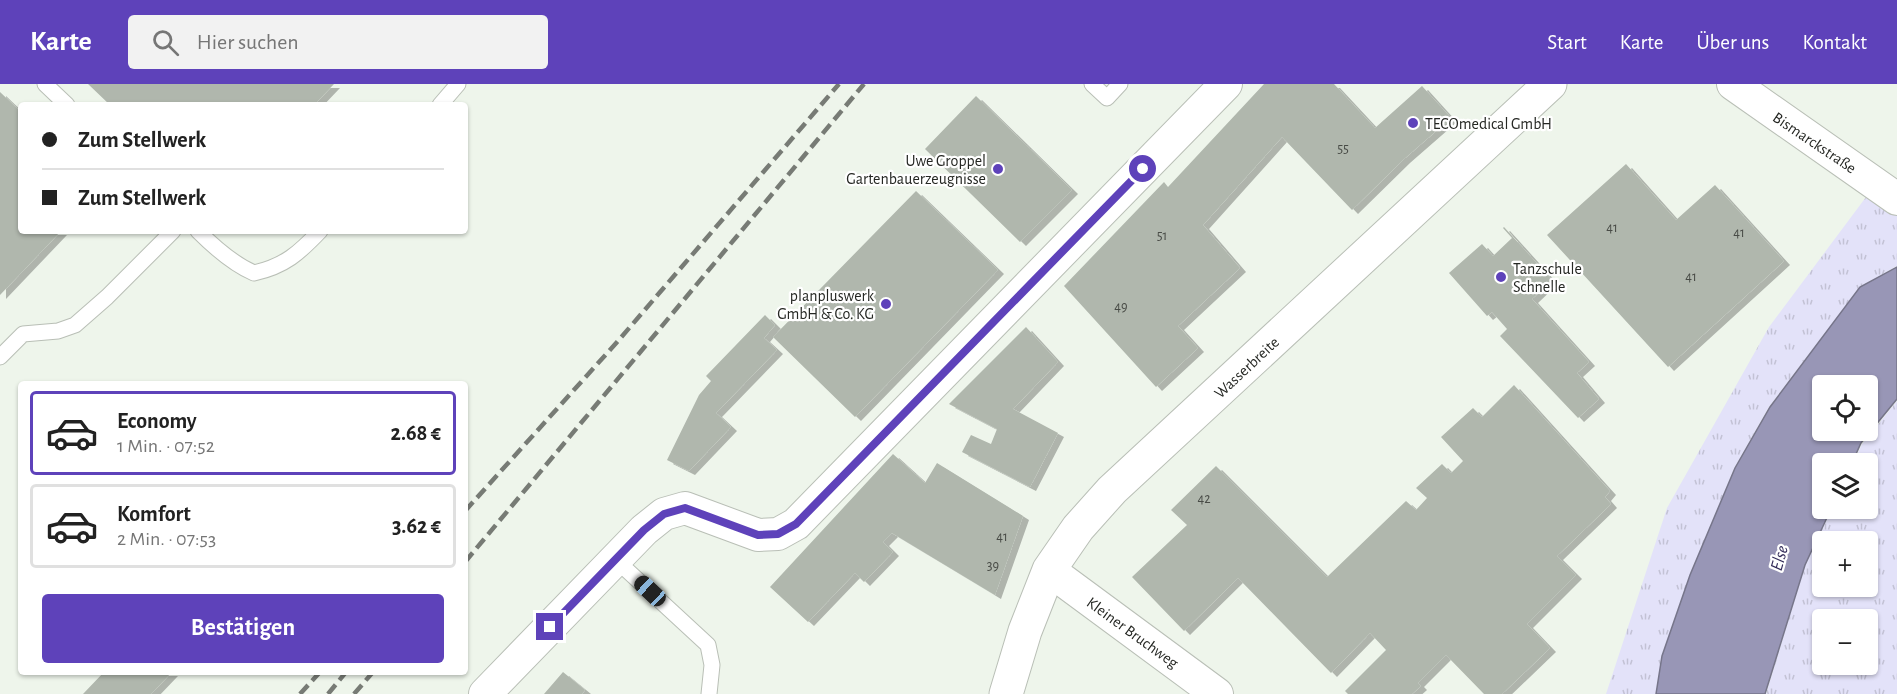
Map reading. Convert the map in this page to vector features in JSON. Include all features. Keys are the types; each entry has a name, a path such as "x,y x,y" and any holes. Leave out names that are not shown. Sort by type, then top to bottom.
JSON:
{"main road":[{"name":"Wasserbreite","path":"1006,694 1025,631 1049,570 1078,528 1112,490 1550,84"}],"street":[{"path":"485,694 644,530 664,514 685,508 758,535 778,534 796,524 1226,84"},
{"name":"Bismarckstraße","path":"1733,84 1896,198"},
{"name":"Kleiner Bruchweg","path":"1049,570 1218,694"}],"lane":[{"path":"45,84 64,102"},
{"path":"443,102 458,84"},
{"path":"1092,84 1107,98 1120,84"},
{"path":"0,357 23,334 58,331 75,325 107,297 169,234"},
{"path":"201,234 221,252 244,269 254,273 287,261 302,252 317,234"},
{"path":"616,560 708,645 712,665 709,694"}],"green space":[{"path":"1875,185 1897,202 1897,266 1860,287 1769,407 1735,467 1690,575 1662,656 1656,694 1606,694 1667,508 1769,327"},
{"path":"1897,401 1897,694 1766,694 1805,565 1812,550 1812,597 1878,597 1878,531 1821,531 1827,519 1878,519 1878,453 1858,453 1864,441 1878,441 1878,424"}],"water":[{"name":"Else","path":"1897,267 1897,399 1878,422 1878,375 1812,375 1812,441 1863,441 1856,453 1812,453 1812,519 1826,519 1821,531 1812,531 1812,550 1805,565 1765,694 1656,694 1662,656 1690,575 1735,468 1770,407 1860,287"}],"building":[{"path":"88,84 334,84 317,102 107,102"},
{"path":"1264,84 1334,84 1375,128 1422,86 1451,118 1404,159 1352,210 1282,137 1203,225 1240,268 1178,326 1198,348 1156,387 1064,286 1164,182 1168,187"},
{"path":"0,92 18,109 18,234 58,234 0,295"},
{"name":"Uwe Groppel Gartenbauerzeugnisse","path":"976,96 1072,190 1020,242 925,149"},
{"path":"1626,164 1676,220 1715,185 1784,261 1668,367 1547,235"},
{"name":"planpluswerk GmbH & Co. KG","path":"916,191 998,270 855,417 773,337"},
{"path":"1504,227 1552,280 1532,299 1589,362 1577,373 1599,399 1578,418 1500,336 1507,329 1492,312 1487,316 1449,273 1482,244 1493,256 1512,238"},
{"path":"765,315 775,325 764,338 777,350 716,413 731,427 689,471 667,460 699,395 711,381 706,376"},
{"path":"1026,327 1058,362 1013,409 1058,433 1030,487 962,452 971,435 991,444 997,429 949,404"},
{"path":"1514,385 1610,491 1605,497 1611,504 1557,556 1576,575 1527,624 1550,648 1502,694 1484,694 1446,655 1418,683 1421,686 1412,694 1348,694 1345,691 1386,650 1370,633 1331,673 1238,578 1184,631 1132,577 1187,525 1171,510 1216,466 1327,577 1406,501 1416,510 1427,498 1416,488 1442,464 1451,473 1463,461 1441,437 1473,408 1482,417"},
{"path":"893,454 925,483 937,463 1023,516 995,595 892,533 883,542 893,552 864,582 855,573 808,622 770,587"},
{"path":"563,672 585,690 582,694 544,694"},
{"path":"101,675 169,675 151,694 83,694"}],"railway":[{"path":"468,508 618,341 839,84"},
{"path":"468,558 864,84"},
{"path":"300,694 317,675"},
{"path":"328,694 344,675"},
{"path":"354,694 370,675"}],"place":[{"name":"TECOmedical GmbH","path":"1413,123"},
{"name":"Uwe Groppel Gartenbauerzeugnisse","path":"998,169"},
{"name":"Tanzschule Schnelle","path":"1501,277"},
{"name":"planpluswerk GmbH & Co. KG","path":"886,304"}],"route":[{"path":"550,627 644,530 664,514 685,508 758,535 778,534 796,524 1143,169"}]}
